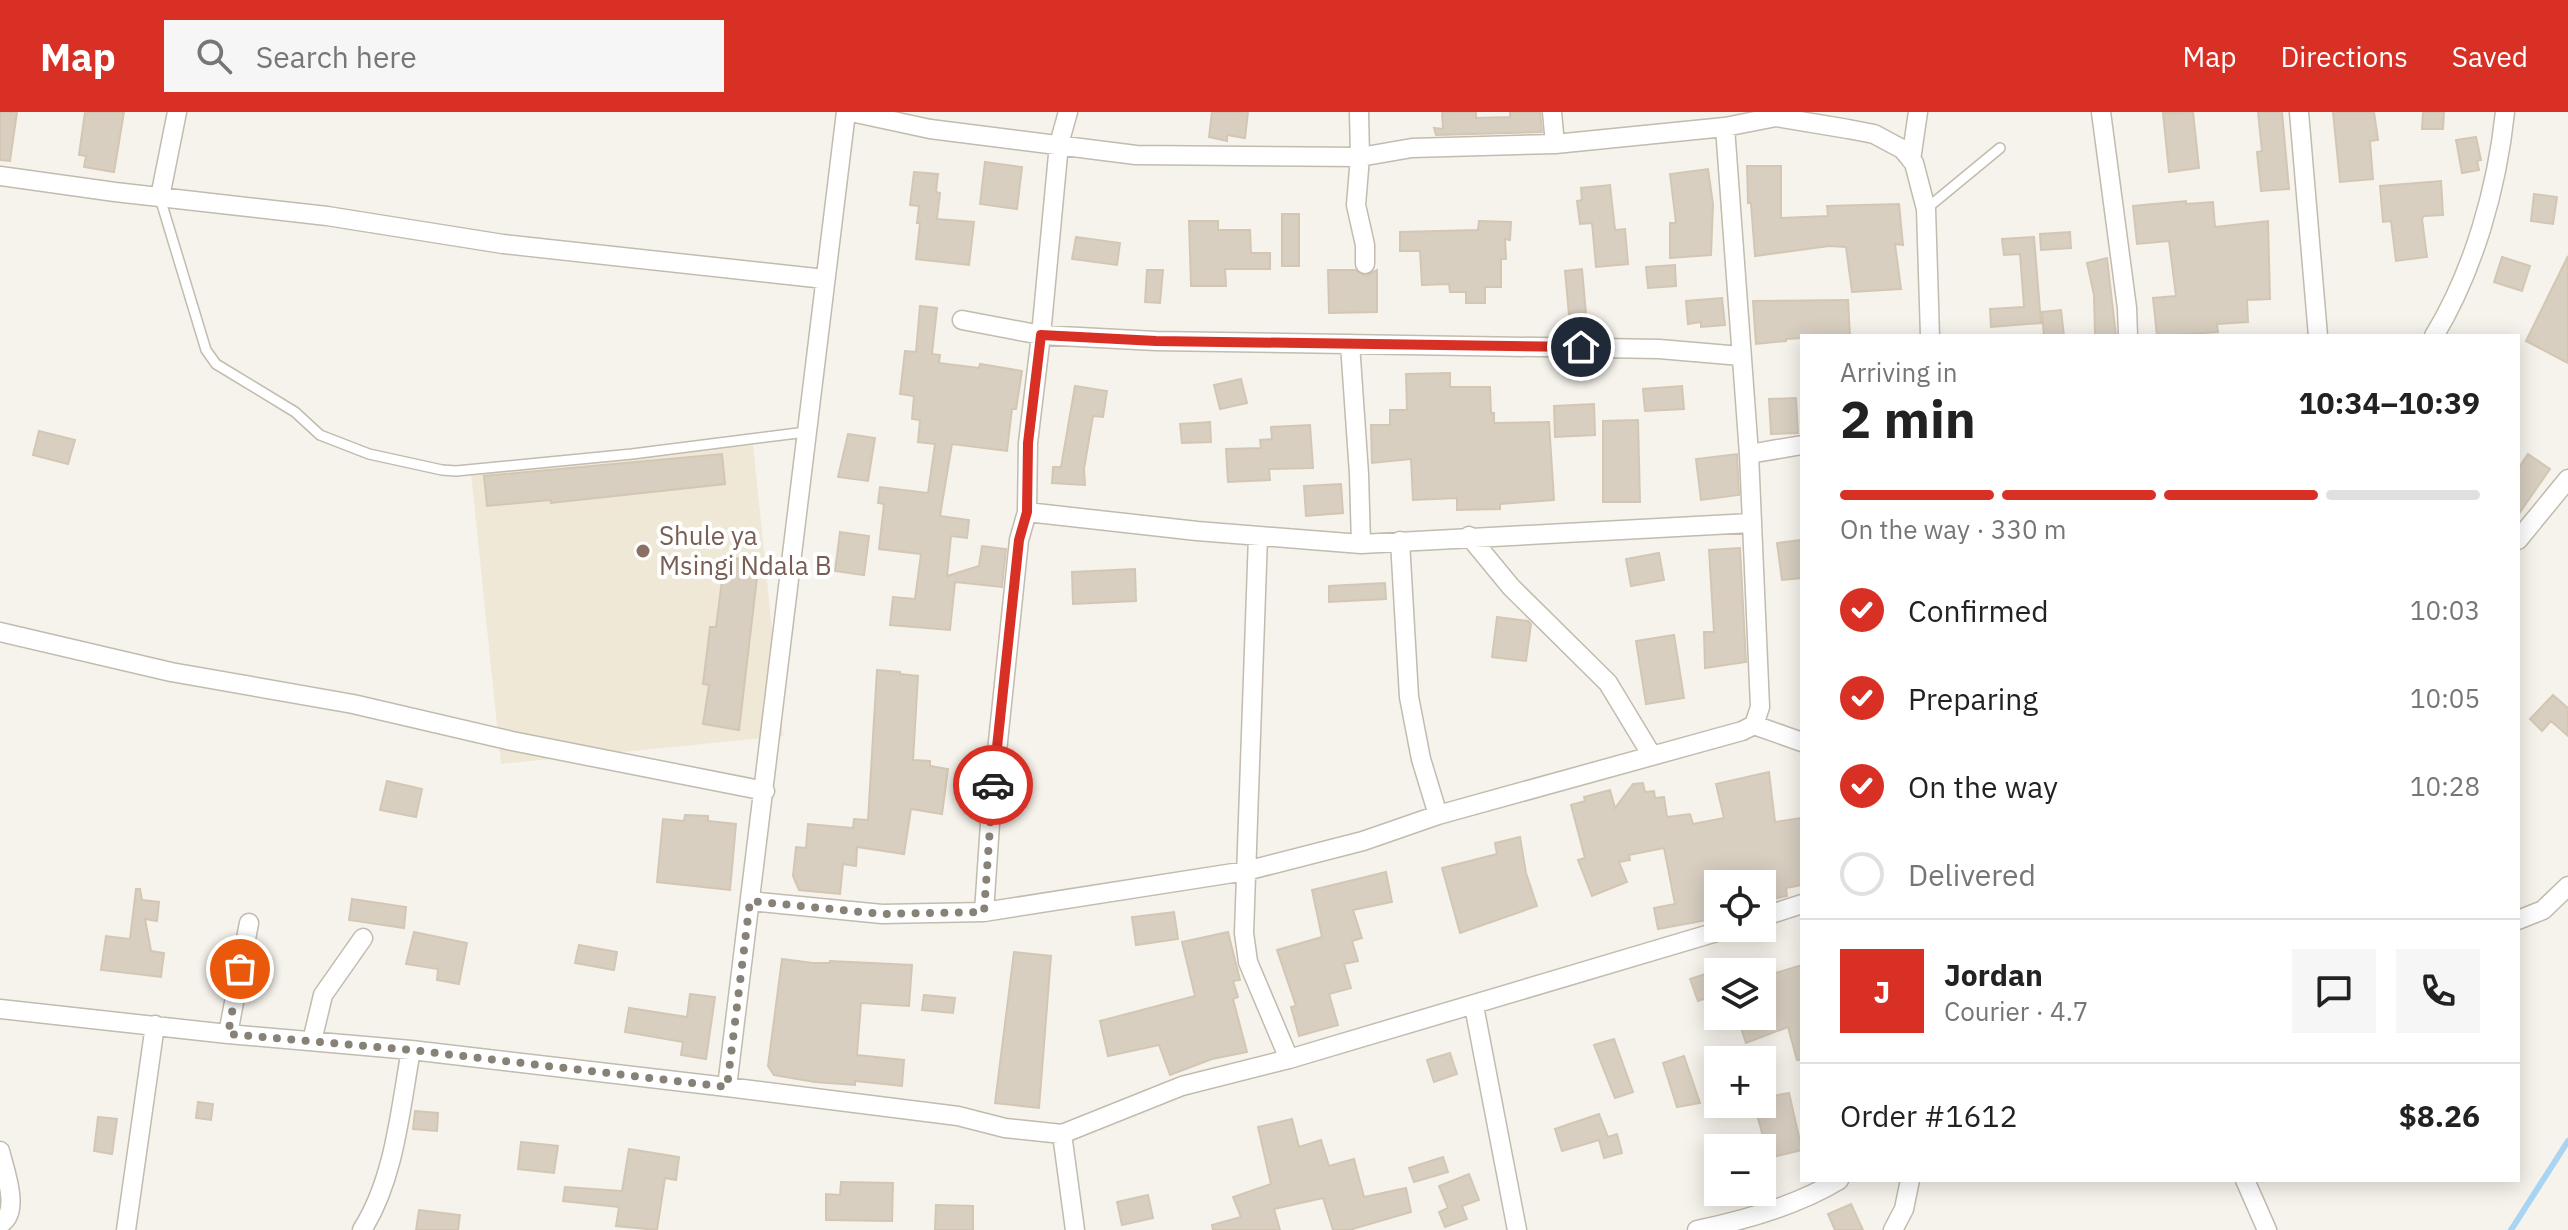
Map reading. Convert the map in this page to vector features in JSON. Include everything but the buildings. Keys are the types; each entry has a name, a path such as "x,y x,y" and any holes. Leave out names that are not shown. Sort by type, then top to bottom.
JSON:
{"street":[{"path":"160,197 177,112"},
{"path":"727,1087 848,112 930,129 1136,155 1360,157 1412,148 1555,144 1725,127 1776,115 1844,120 1902,149 1911,160 1926,209 1930,334"},
{"path":"984,912 991,809 1019,540 1027,512 1028,443 1059,144 1068,112"},
{"path":"1359,112 1360,157 1356,205 1365,245 1365,264"},
{"path":"1552,112 1555,144"},
{"path":"1911,160 1918,112"},
{"path":"2101,112 2128,334"},
{"path":"2299,112 2318,334"},
{"path":"2435,334 2454,303 2484,218 2505,112"},
{"path":"750,901 882,914 984,912 1246,871 1363,841 1438,815 1742,731 1754,725 1760,707 1749,454 1725,127"},
{"path":"0,176 327,216 503,244 825,279"},
{"path":"962,320 1041,335 1156,341 1659,349 1741,356"},
{"path":"1350,344 1361,544"},
{"path":"1749,454 1800,445"},
{"path":"2520,538 2568,479"},
{"path":"1027,512 1138,526 1361,544 1751,523"},
{"path":"1258,536 1243,922 1248,962 1289,1059"},
{"path":"1469,536 1511,587 1601,675 1651,754"},
{"path":"1400,541 1409,697 1421,759 1438,815"},
{"path":"0,632 171,672 353,704 512,741 765,791"},
{"path":"1754,725 1800,741"},
{"path":"2520,919 2543,910 2568,886"},
{"path":"1776,912 1800,905"},
{"path":"228,1034 249,923"},
{"path":"0,1009 411,1050 727,1087 958,1116 1005,1128 1062,1134 1182,1086 1474,1006 1704,936"},
{"path":"312,1041 323,995 363,938"},
{"path":"1474,1006 1517,1230"},
{"path":"126,1230 155,1025"},
{"path":"362,1230 390,1164 411,1050"},
{"path":"1062,1134 1075,1230"},
{"path":"0,1151 12,1207 7,1221 0,1224"},
{"path":"1697,1230 1746,1224 1835,1182"},
{"path":"1893,1230 1904,1209 1910,1182"},
{"path":"2246,1182 2267,1230"}],"lane":[{"path":"1926,209 2000,148"},
{"path":"160,197 206,350 216,364 295,412 320,435 342,445 394,461 456,471 632,454 806,432"}],"shaded area":[{"path":"753,445 783,736 501,764 471,473"}],"waterway":[{"path":"2511,1230 2568,1141"}],"way so far":[{"path":"240,969 228,1034 411,1050 727,1087 750,901 882,914 984,912 993,785"}],"place":[{"name":"Shule ya Msingi Ndala B","path":"643,551"}],"route":[{"path":"993,785 1019,540 1027,512 1028,443 1041,335 1156,341 1581,347"}]}
